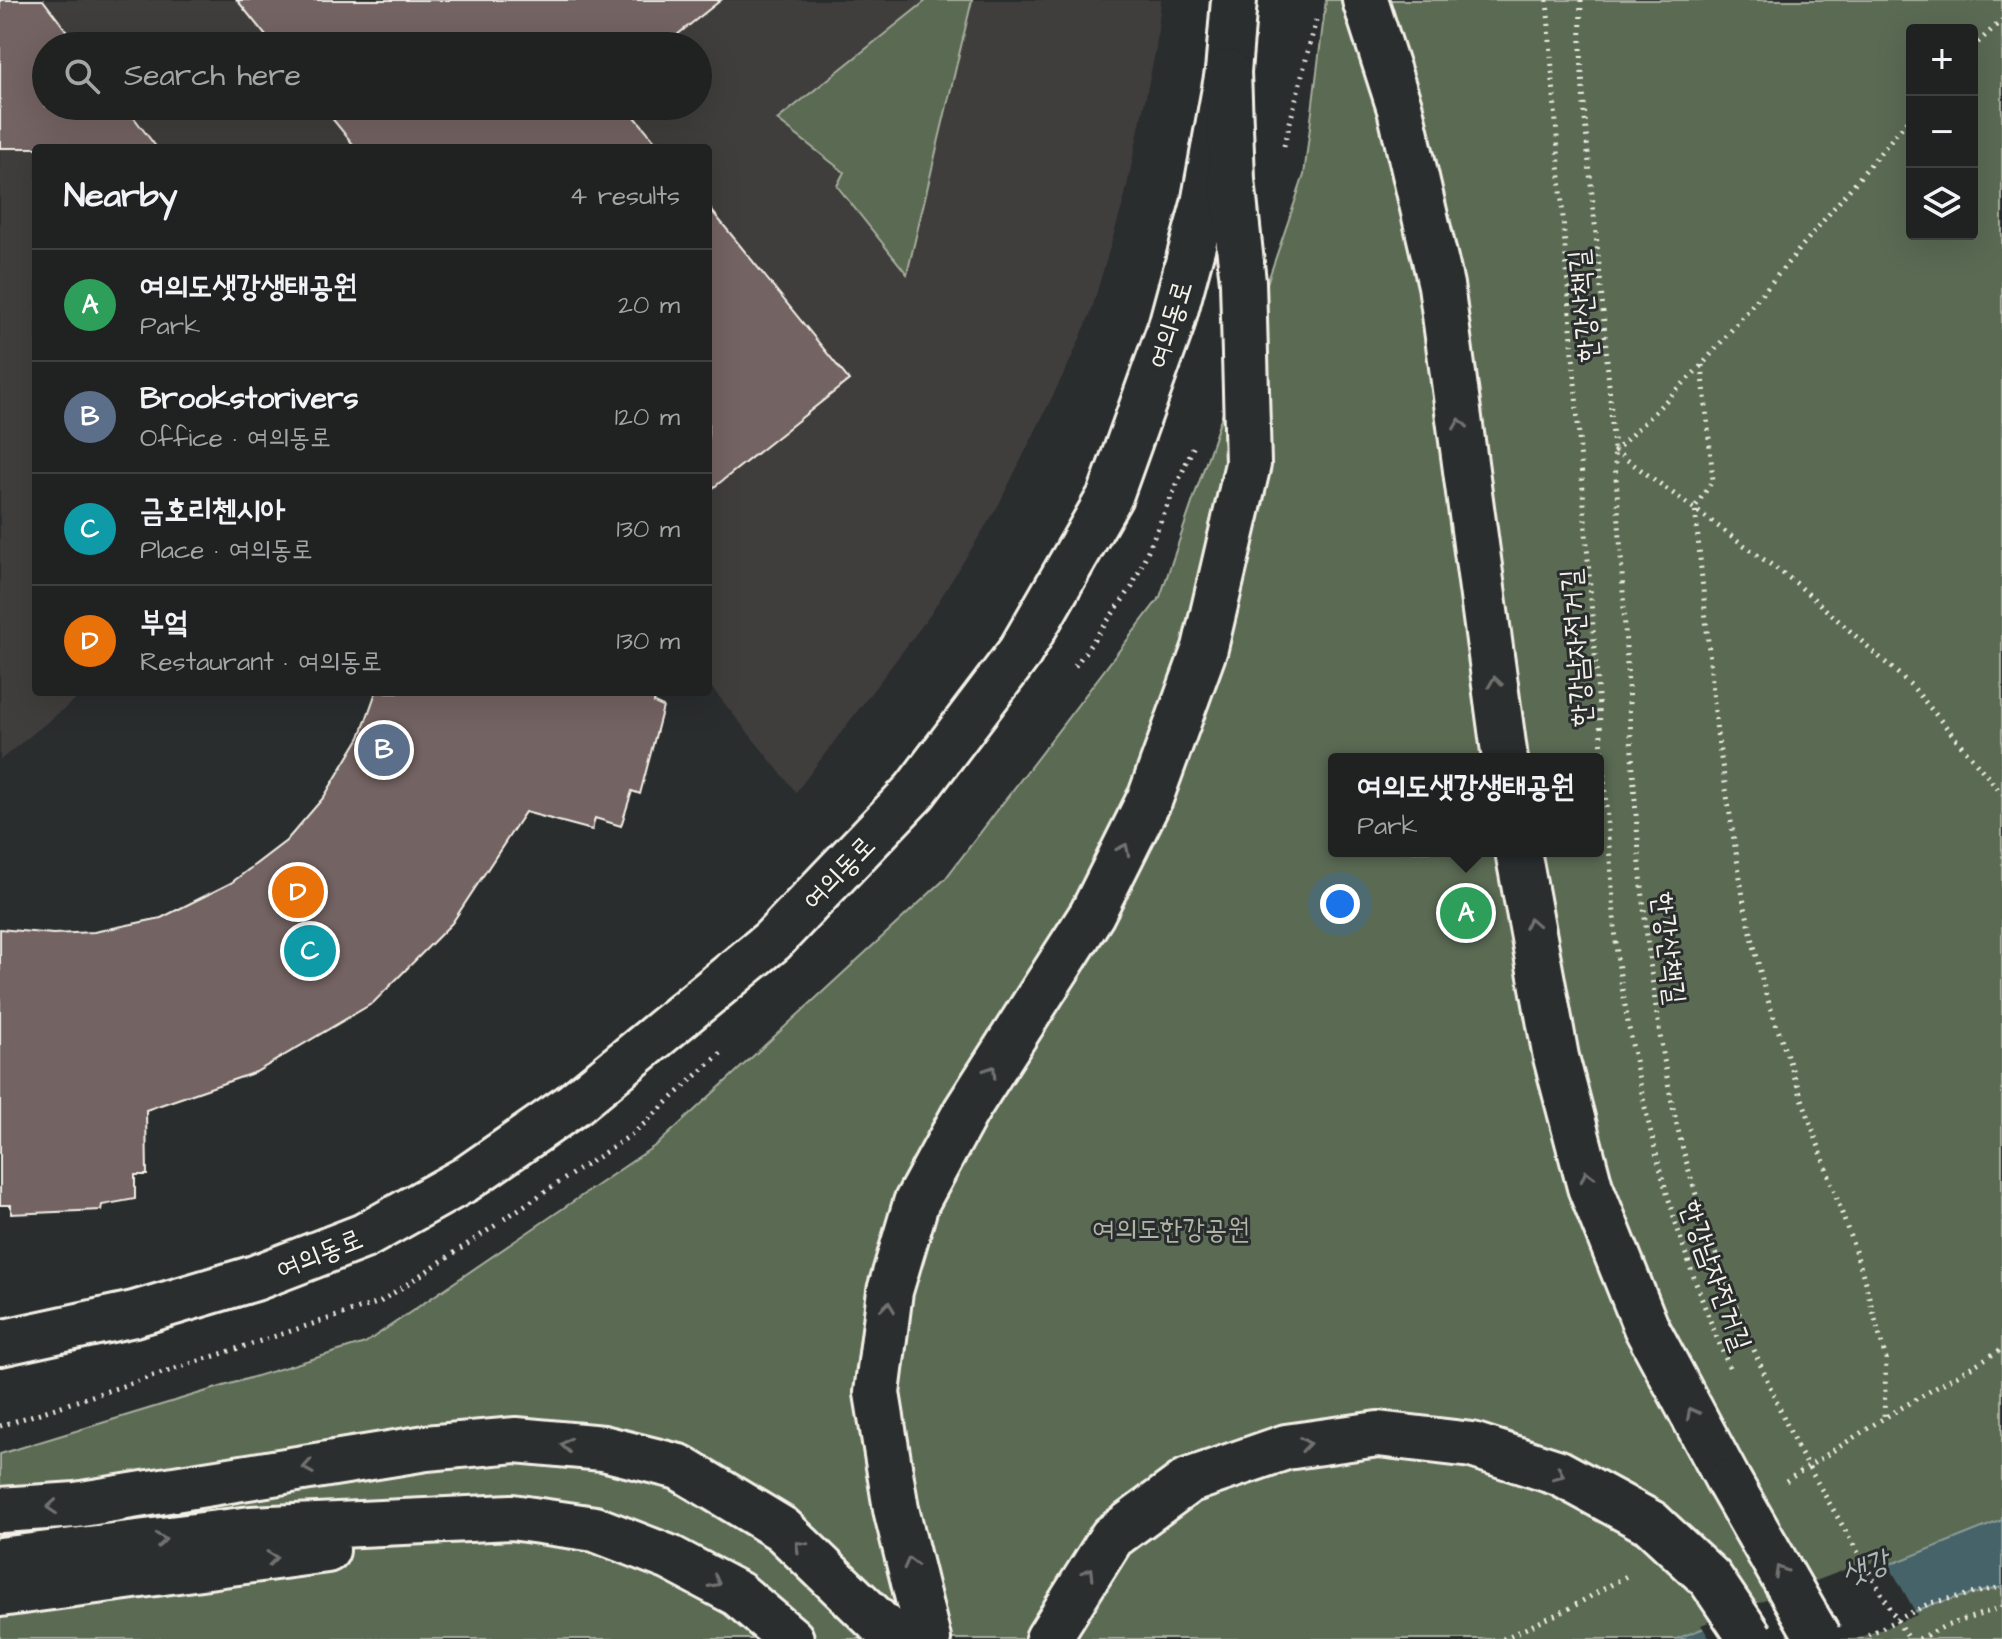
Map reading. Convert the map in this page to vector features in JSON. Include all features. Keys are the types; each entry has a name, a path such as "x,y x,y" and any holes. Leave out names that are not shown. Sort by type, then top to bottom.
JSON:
{"main road":[{"name":"여의동로","path":"0,1343 134,1314 240,1283 364,1236 466,1179 574,1104 772,941 925,779 1020,652 1110,496 1171,326 1204,204 1228,72 1234,0"},
{"path":"1365,0 1400,109 1441,285"},
{"path":"1384,0 1406,52 1504,753"},
{"path":"928,1639 896,1509 877,1393 890,1291 916,1203 966,1111 1092,914 1151,796 1205,648 1248,464 1243,282 1232,180 1228,72"},
{"path":"1519,857 1556,1057 1590,1187 1646,1327 1729,1482 1819,1639"},
{"path":"1048,1639 1112,1537 1188,1481 1286,1447 1378,1434 1472,1445 1559,1473 1651,1523 1710,1578 1751,1639"},
{"path":"0,1510 76,1505 426,1448 516,1440 603,1448 679,1467 782,1529 896,1639"},
{"path":"0,1560 251,1529 512,1517 595,1529 670,1558 738,1594 791,1639"},
{"path":"0,1594 368,1545 446,1539 529,1537 670,1558"}],"path":[{"name":"한강남자전거길","path":"1547,0 1602,753"},
{"name":"한강산책길","path":"1581,0 1584,132 1615,451 1642,888 1667,1079 1687,1163 1712,1243 1752,1347 1797,1447 1908,1639"},
{"path":"1978,42 2002,20"},
{"path":"1906,122 1702,365 1615,451 1796,583 1912,686 2002,794"},
{"path":"1702,365 1713,480 1695,507 1717,733 1744,903 1765,992 1861,1268 1886,1359 1884,1418 2002,1349"},
{"name":"한강남자전거길","path":"1604,778 1617,955 1633,1066 1660,1175 1688,1262 1736,1382"},
{"path":"1861,1639 1930,1603 2002,1587"},
{"path":"1919,1639 1943,1627 2002,1607"}],"shaded area":[{"path":"0,0 1161,0 1156,48 1124,200 1090,315 1071,359 998,506 930,615 796,792 712,688 712,144 32,144 32,696 80,696 0,760"}],"green space":[{"path":"927,0 972,0 907,274 837,186 844,172 777,120"},
{"name":"여의도한강공원","path":"1326,0 2002,0 2002,1639 0,1639 0,1454 365,1343 659,1143 945,879 1160,597 1304,175"}],"water":[{"path":"2002,1520 2002,1587 1936,1603 1845,1639 1676,1639 1854,1570 1897,1562"}],"pier":[{"path":"1886,1560 1917,1615 1856,1639 1710,1639 1701,1625 1852,1567"}],"building":[{"path":"0,0 43,0 67,32 32,32 32,120 136,120 154,144 32,144 32,148 0,148"},
{"path":"237,0 721,0 681,32 263,32"},
{"path":"333,120 638,120 658,144 353,144"},
{"path":"712,211 849,380 712,489"},
{"path":"375,696 656,696 654,703 663,707 640,794 632,791 621,826 595,818 592,830 525,812 452,923 373,1003 256,1072 146,1110 147,1175 135,1175 135,1199 102,1205 101,1210 11,1214 11,1205 0,1205 0,929 53,934 94,932 161,918 231,883 286,841 324,797 360,737"}],"place":[{"name":"Brookstorivers","path":"384,750"},
{"name":"부엌","path":"298,892"},
{"name":"여의도샛강생태공원","path":"1466,913"},
{"name":"금호리첸시아","path":"310,951"}],"water label":[{"name":"샛강","path":"1865,1567"}]}
